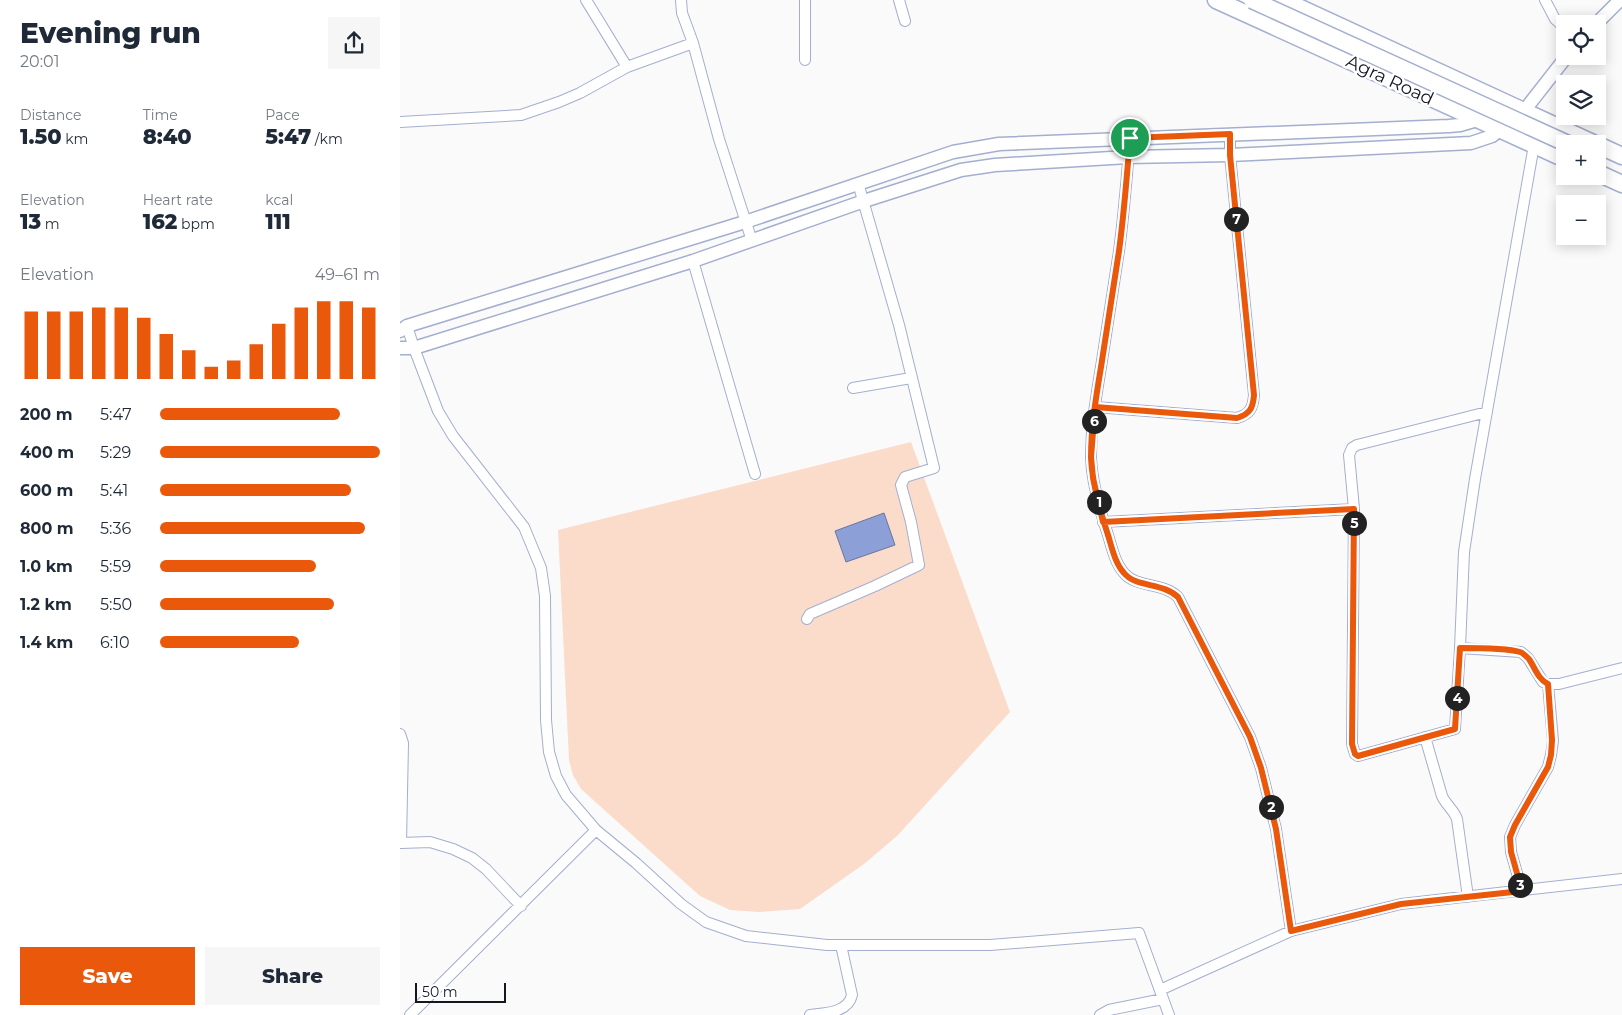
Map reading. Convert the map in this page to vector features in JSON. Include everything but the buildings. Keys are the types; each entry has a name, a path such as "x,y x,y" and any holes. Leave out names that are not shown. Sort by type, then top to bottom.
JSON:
{"highway":[{"name":"Agra Road","path":"1216,0 1556,155"},
{"path":"1252,0 1556,139"},
{"name":"Agra Road","path":"1283,0 1576,135"},
{"name":"Agra Road","path":"1606,149 1622,156"},
{"path":"1606,161 1622,168"},
{"path":"1606,177 1622,184"}],"street":[{"path":"586,0 628,67"},
{"path":"681,0 682,13 693,43 714,122 752,241"},
{"path":"805,0 805,60"},
{"path":"899,0 905,20"},
{"path":"1545,0 1556,20"},
{"path":"1605,15 1620,0"},
{"path":"400,122 521,115 573,96 628,67 693,43"},
{"path":"400,348 414,348 693,261 864,201 961,170 995,165 1128,157 1230,155 1471,143 1492,136 1531,114 1562,65"},
{"path":"1169,1015 1139,933 990,945 841,945 746,936 706,922 681,904 596,830 566,795 556,776 549,752 546,720 545,596 541,568 524,527 453,436 438,411 414,348 403,328 745,222 953,152 999,144 1449,126 1478,120 1507,103"},
{"path":"1487,412 1357,445 1352,448 1349,455 1354,509 1352,734 1353,750 1358,756 1455,729 1464,552 1475,479 1487,412 1534,145 1531,114"},
{"path":"1095,407 1237,418 1250,412 1253,406 1254,395 1230,155 1230,134"},
{"path":"1130,138 1119,251 1095,407 1093,478 1103,522 1116,558 1124,573 1129,578 1141,583 1172,591 1178,597 1250,737 1261,768 1276,829 1291,931"},
{"path":"807,620 810,614 919,565 911,522 900,485 905,477 934,468 899,325 858,183"},
{"path":"693,261 756,474"},
{"path":"853,388 911,378"},
{"path":"1103,522 1354,509"},
{"path":"1460,648 1521,652 1528,658 1544,682 1548,684 1559,684 1622,668"},
{"path":"1522,891 1511,852 1510,837 1548,767 1551,755 1552,740 1548,684"},
{"path":"400,734 403,743 401,843 430,842 453,849 472,858 486,869 521,906"},
{"path":"1425,737 1442,796 1455,813 1457,819 1468,897"},
{"path":"410,1015 596,830"},
{"path":"1100,1015 1109,1010 1162,994 1291,931 1401,904 1622,879"},
{"path":"810,1015 842,1009 850,1001 852,995 841,945"}],"shaded area":[{"path":"911,442 1010,712 897,836 864,864 800,909 759,912 730,910 700,896 581,789 573,775 569,760 558,530"}],"water":[{"path":"884,513 895,545 846,562 835,531"}],"route":[{"path":"1130,138 1119,251 1095,407 1091,457 1093,478 1103,522 1116,558 1124,573 1129,578 1141,583 1172,591 1178,597 1250,737 1261,768 1276,829 1291,931 1401,904 1522,891 1511,852 1510,837 1548,767 1552,740 1548,684 1540,678 1528,658 1521,652 1511,650 1460,648 1455,729 1358,756 1355,754 1352,744 1354,509 1103,522 1093,478 1091,457 1095,407 1237,418 1250,412 1253,406 1254,395 1230,155 1230,134 1130,138"}]}
